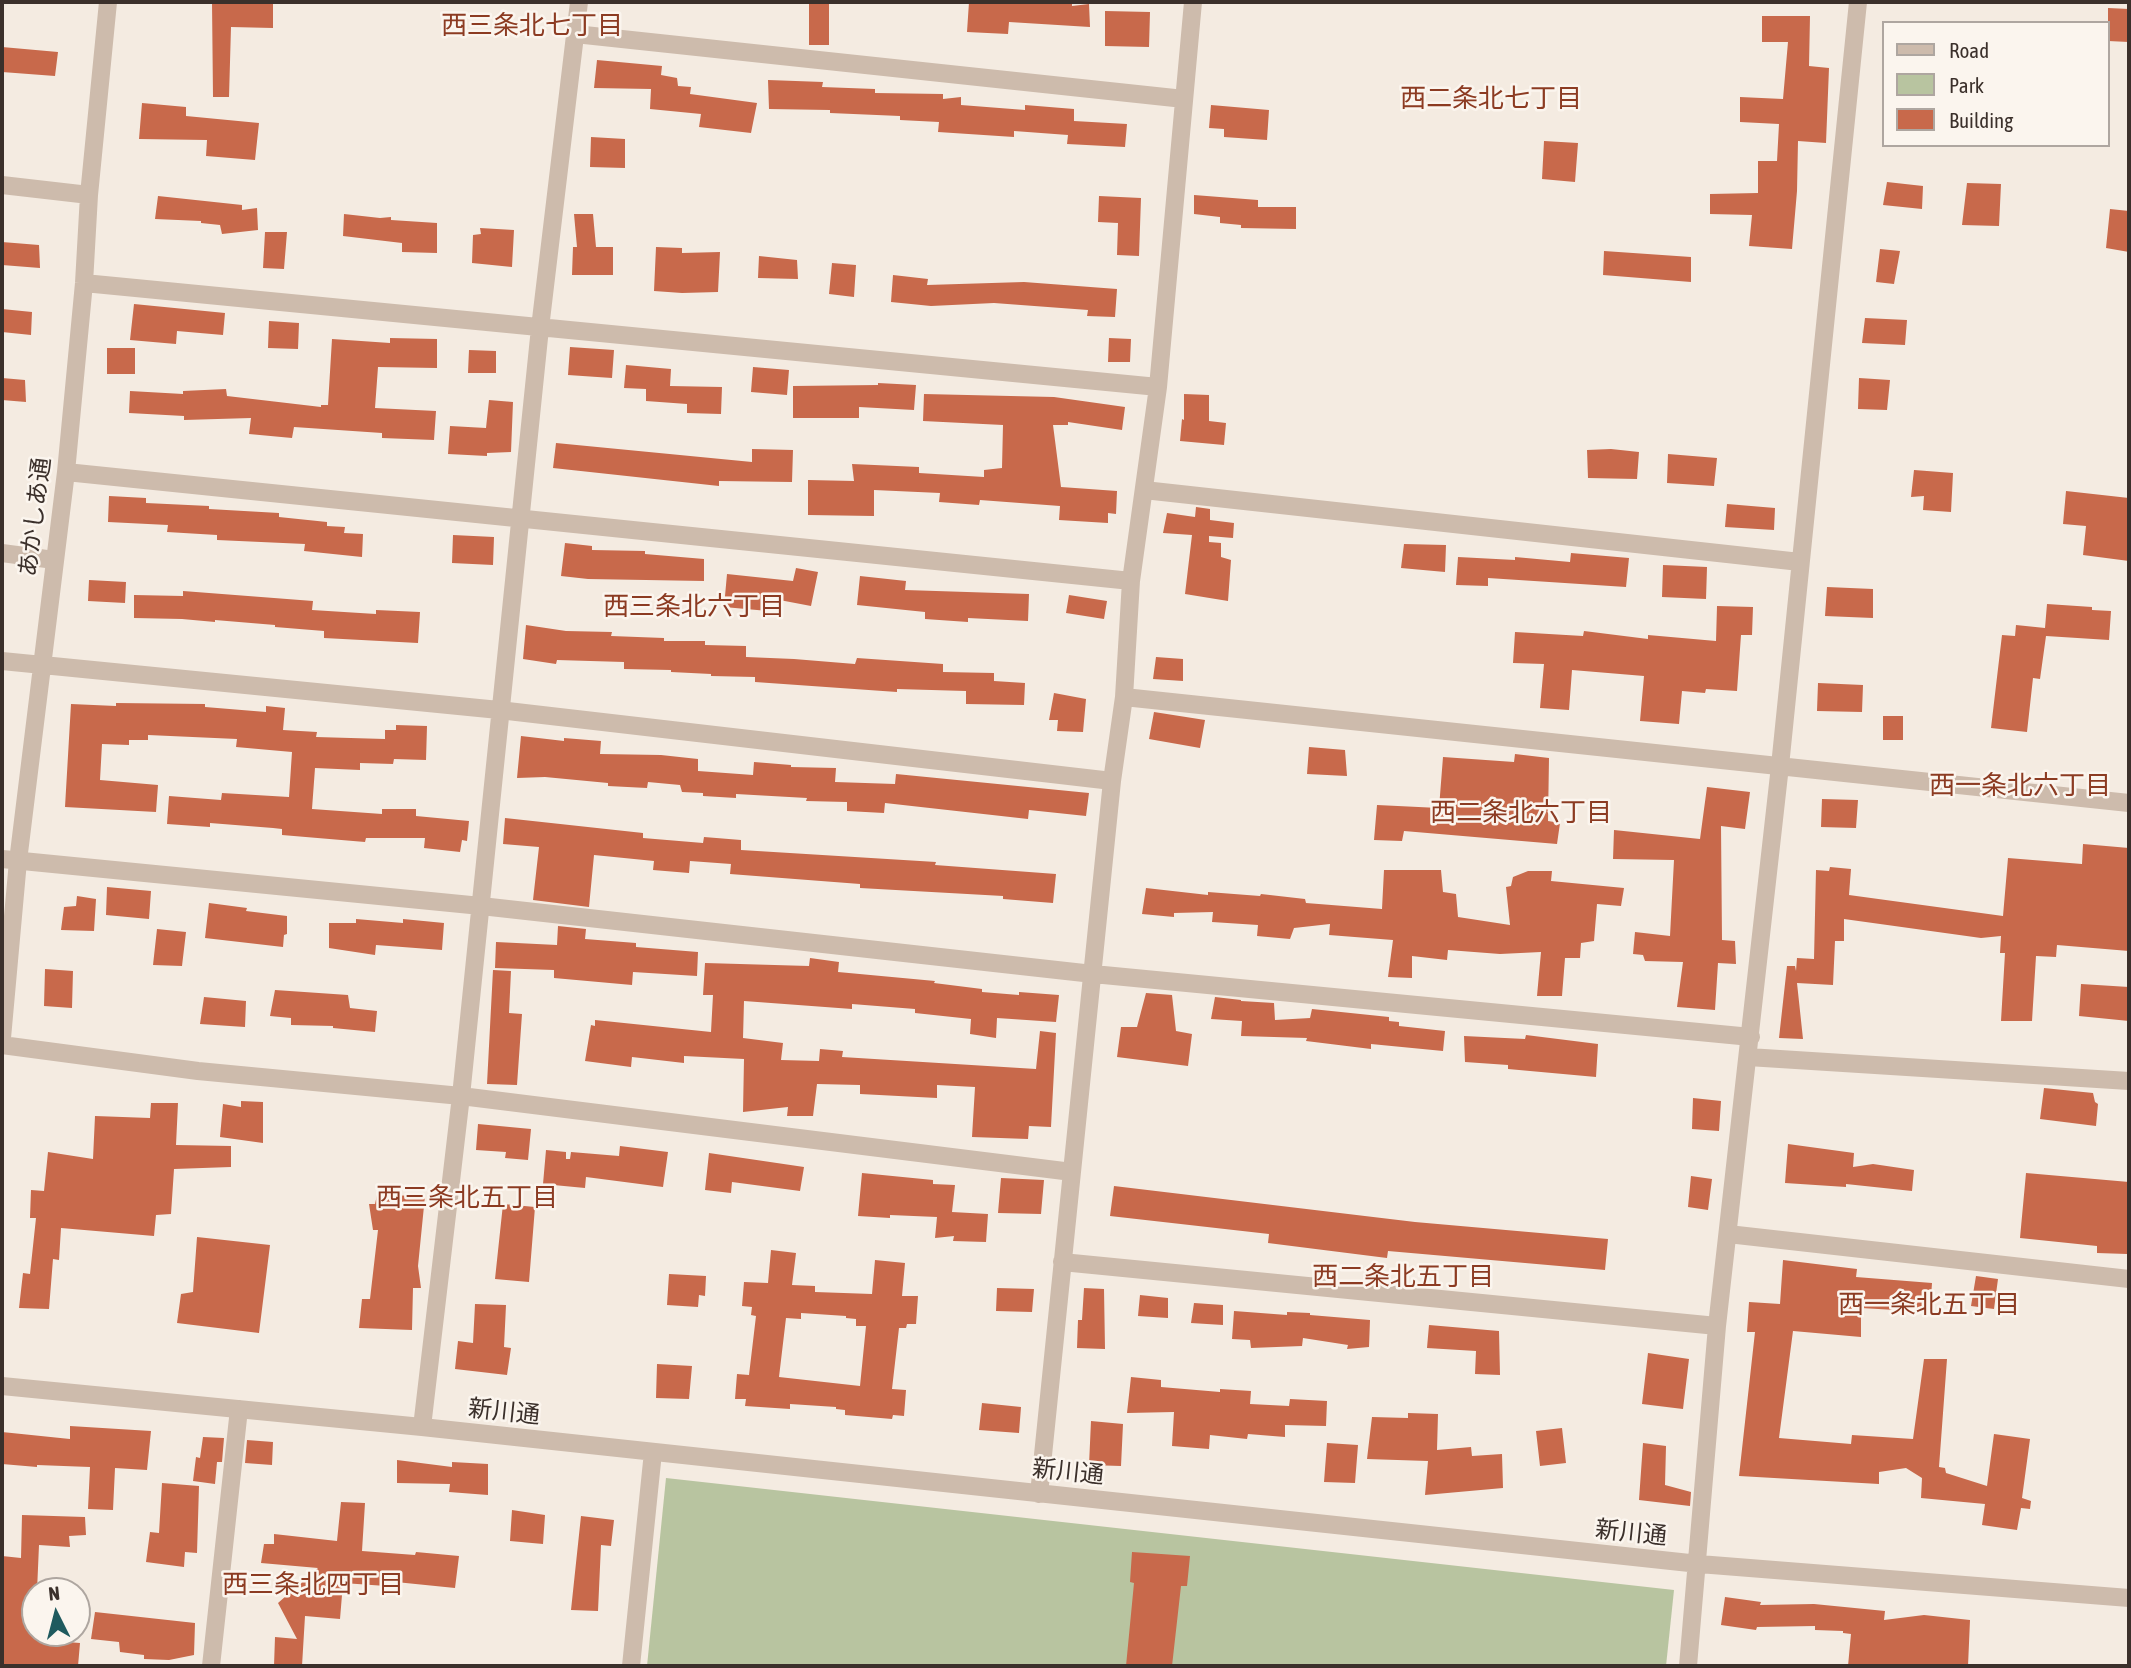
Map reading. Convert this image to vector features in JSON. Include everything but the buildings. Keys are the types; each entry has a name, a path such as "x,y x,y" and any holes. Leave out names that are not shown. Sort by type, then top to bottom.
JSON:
{"street":[{"name":"あかしあ通","path":"2,1038 10,860 43,665 84,283 89,195 108,2"},
{"path":"422,1427 461,1096 540,328 579,2"},
{"path":"1039,1494 1112,781 1124,697 1131,581 1158,387 1194,2"},
{"path":"1688,1666 1699,1564 1717,1326 1780,766 1858,2"},
{"path":"575,34 1184,99"},
{"path":"2,185 89,195"},
{"path":"84,283 1158,387"},
{"path":"65,472 1131,581"},
{"path":"1144,490 1800,562"},
{"path":"2,553 54,559"},
{"path":"2,661 499,710 1112,781"},
{"path":"1124,697 2129,803"},
{"path":"10,860 481,906 1093,974 1751,1037"},
{"path":"2,1045 198,1071 461,1096 1072,1172"},
{"path":"1748,1057 2129,1081"},
{"path":"1728,1234 2129,1279"},
{"path":"1062,1262 1717,1326"},
{"name":"新川通","path":"2,1386 422,1427 1699,1564 2129,1598"},
{"path":"211,1666 239,1409"},
{"path":"631,1666 653,1452"}],"green space":[{"path":"666,1478 1674,1590 1666,1666 647,1666"}],"district":[{"name":"西三条北七丁目","path":"532,26"},
{"name":"西二条北七丁目","path":"1491,99"},
{"name":"西三条北六丁目","path":"694,607"},
{"name":"西一条北六丁目","path":"2020,786"},
{"name":"西二条北六丁目","path":"1521,813"},
{"name":"西三条北五丁目","path":"467,1198"},
{"name":"西二条北五丁目","path":"1403,1277"},
{"name":"西一条北五丁目","path":"1929,1305"},
{"name":"西三条北四丁目","path":"313,1585"}]}
